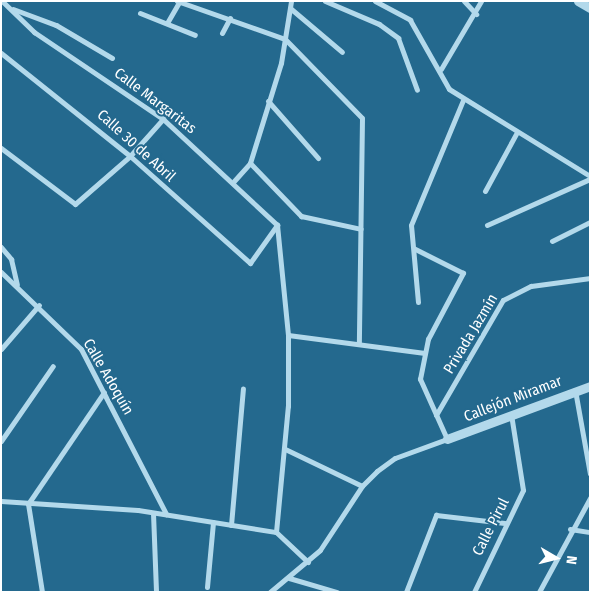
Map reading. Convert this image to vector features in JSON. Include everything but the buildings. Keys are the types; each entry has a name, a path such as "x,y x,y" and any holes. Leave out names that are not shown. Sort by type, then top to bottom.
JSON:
{"street":[{"name":"Calle Margaritas","path":"2,1 34,32 163,119 234,181 277,225"},
{"path":"234,181 250,163 286,39 291,1"},
{"path":"325,1 379,24 398,38 417,90"},
{"path":"375,1 410,20 441,69 445,84 463,100 590,177"},
{"path":"464,1 476,14"},
{"path":"441,69 476,14 481,1"},
{"path":"578,1 590,8"},
{"path":"167,24 178,2 230,18 286,39 362,118 359,344"},
{"path":"10,8 56,26 112,58"},
{"path":"290,8 342,52"},
{"path":"140,13 195,35"},
{"path":"222,34 230,18"},
{"name":"Calle 30 de Abril","path":"1,53 130,156 250,263 277,225"},
{"path":"418,302 415,249 411,225 463,100"},
{"path":"268,101 318,158"},
{"path":"1,148 76,204 130,156 163,119"},
{"path":"485,191 517,132"},
{"path":"250,163 301,216 361,229"},
{"path":"486,225 590,177"},
{"path":"552,241 590,222"},
{"path":"276,532 285,450 288,335 277,225"},
{"path":"1,247 11,259 17,284"},
{"path":"270,592 308,562 362,486 395,458 447,439 421,388 425,353 463,273 415,249"},
{"name":"Calle Adoquín","path":"1,272 39,305 81,349 166,514"},
{"name":"Privada Jazmín","path":"436,415 503,300 526,288 590,278"},
{"path":"1,348 39,305"},
{"path":"288,335 425,353"},
{"path":"1,441 53,366"},
{"name":"Callejón Miramar","path":"447,439 575,389 590,386"},
{"path":"231,525 243,389"},
{"path":"575,389 590,474"},
{"path":"42,592 28,504 104,392"},
{"name":"Calle Pirul","path":"474,592 505,523 523,490 510,414"},
{"path":"285,450 362,486"},
{"path":"539,592 570,529 590,498"},
{"path":"1,501 166,514 276,532 308,562"},
{"path":"153,513 156,592"},
{"path":"406,592 436,515 505,523"},
{"path":"207,587 213,522"},
{"path":"570,529 590,532"},
{"path":"289,578 337,592"}]}
